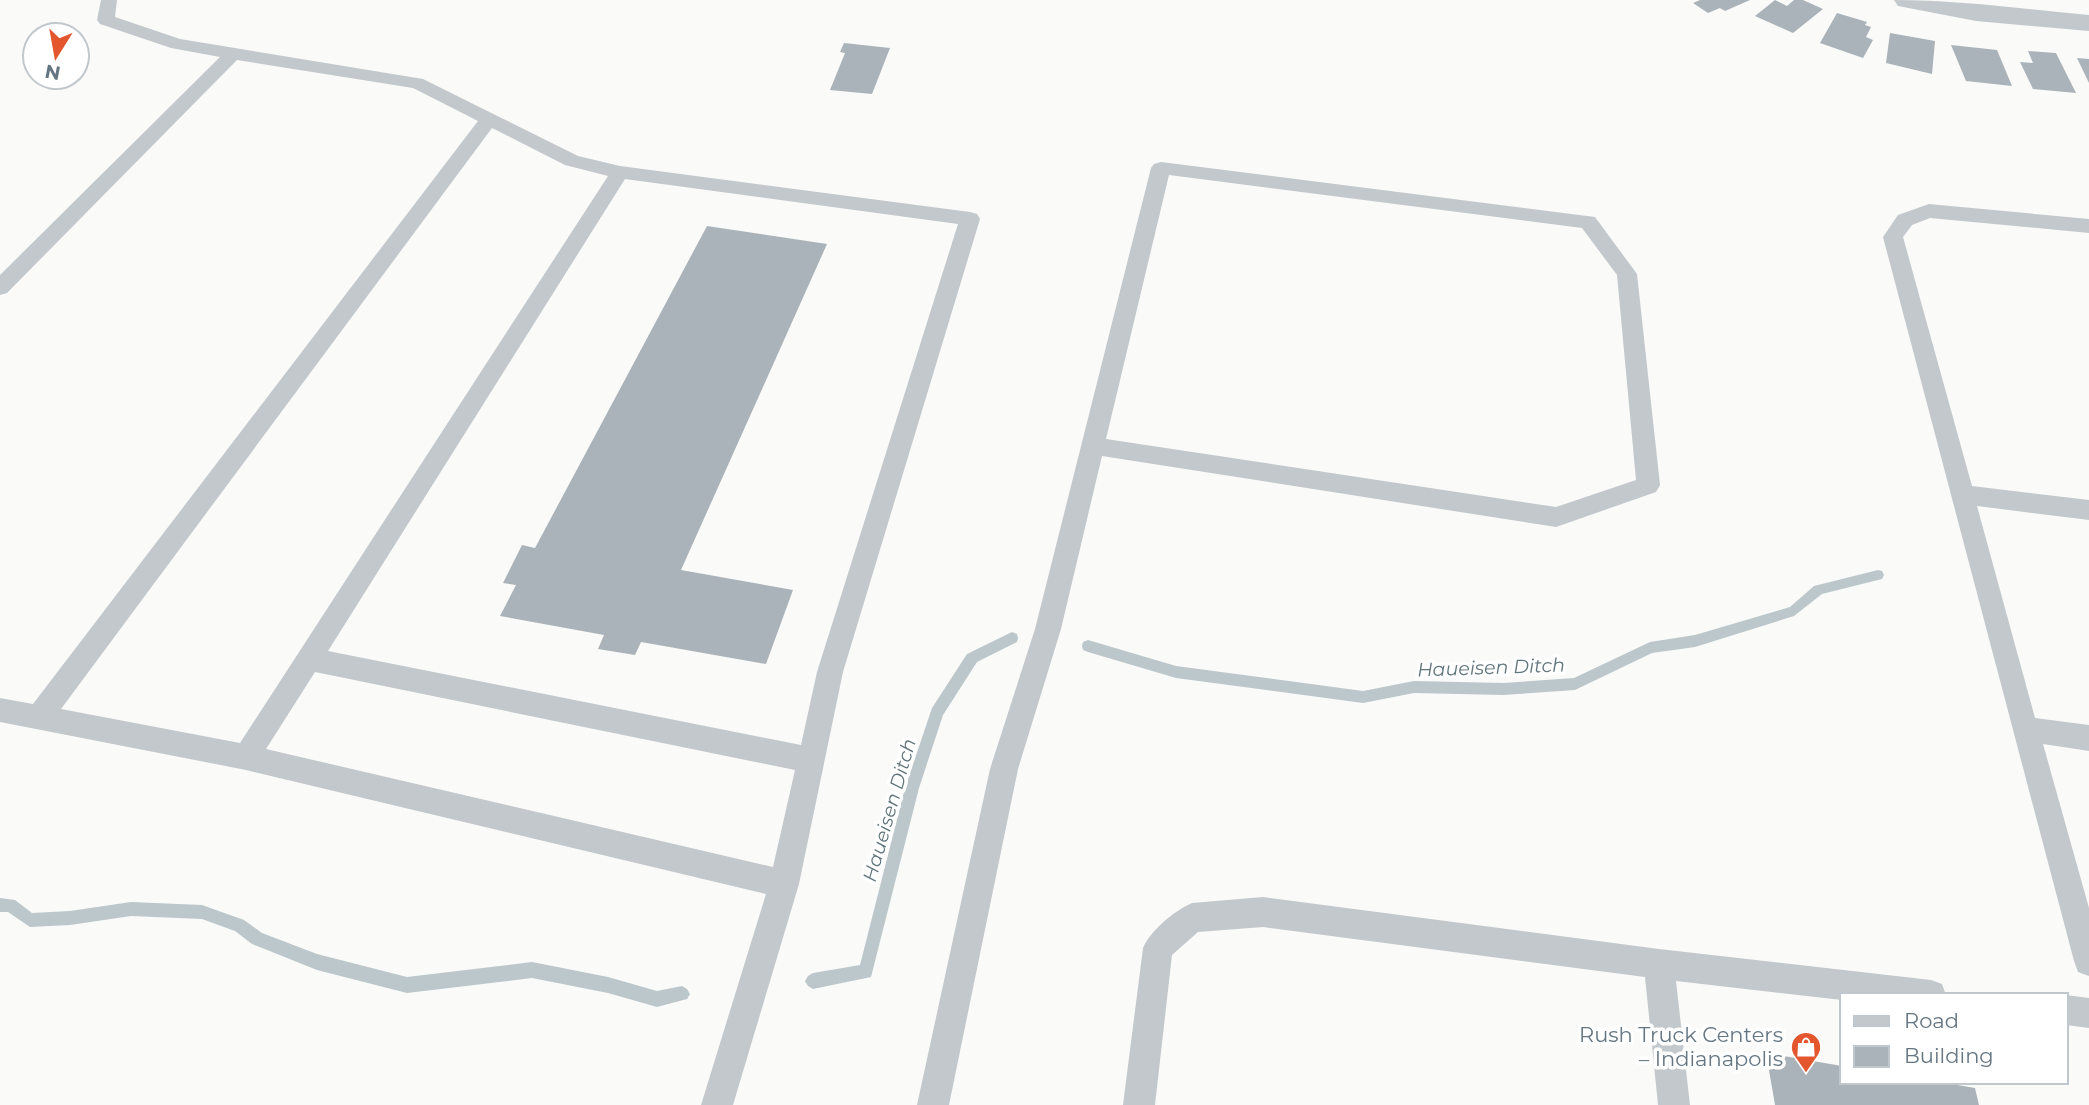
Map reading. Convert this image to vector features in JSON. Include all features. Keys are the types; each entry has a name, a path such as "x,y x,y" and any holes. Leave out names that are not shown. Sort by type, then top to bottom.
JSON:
{"street":[{"path":"1907,0 1976,13 2089,23"}],"lane":[{"path":"108,0 106,20 177,44 417,83 572,161 620,172 970,219 830,672 784,884 717,1105"},
{"path":"0,288 233,54"},
{"path":"39,717 489,120"},
{"path":"933,1105 1004,769 1048,629 1161,168 1588,222 1627,274 1648,485 1556,517 1093,446"},
{"path":"246,757 620,172"},
{"path":"2089,226 1929,211 1905,220 1893,237 2089,961"},
{"path":"1961,494 2089,510"},
{"path":"309,659 811,760"},
{"path":"0,710 246,757 784,884"},
{"path":"2025,729 2089,738"},
{"path":"1139,1105 1158,948 1192,918 1263,912 1659,964 1913,993"},
{"path":"1659,964 1674,1105"},
{"path":"2068,1010 2089,1013"}],"building":[{"path":"1700,0 1750,0 1725,11 1720,8 1708,13 1693,3"},
{"path":"1775,0 1787,6 1794,0 1803,0 1823,9 1793,33 1755,16"},
{"path":"1837,13 1867,22 1865,25 1871,27 1866,37 1873,40 1863,58 1820,43"},
{"path":"1890,33 1935,41 1932,74 1886,63"},
{"path":"844,43 890,48 872,94 830,90 845,53 840,52"},
{"path":"1951,45 1997,50 2012,86 1966,81"},
{"path":"2028,51 2056,53 2076,93 2033,89 2020,62 2033,63"},
{"path":"2077,58 2089,59 2089,83"},
{"path":"707,226 827,244 681,570 793,590 766,664 641,642 635,655 598,649 604,635 500,616 516,585 503,583 522,545 535,548"},
{"name":"Rush Truck Centers – Indianapolis","path":"1766,1053 1840,1066 1840,1084 1952,1084 1975,1088 1979,1105 1775,1105"}],"waterway":[{"name":"Haueisen Ditch","path":"1088,646 1176,672 1363,697 1414,687 1503,689 1575,684 1650,648 1695,641 1794,611 1818,590 1878,575"},
{"name":"Haueisen Ditch","path":"813,981 866,972 912,788 937,712 972,658 1012,638"},
{"name":"Haueisen Ditch","path":"0,905 10,905 30,920 70,918 131,909 202,912 239,925 257,939 317,962 407,985 532,970 608,985 657,999 682,994"}],"place":[{"name":"Rush Truck Centers – Indianapolis","path":"1806,1074"}]}
